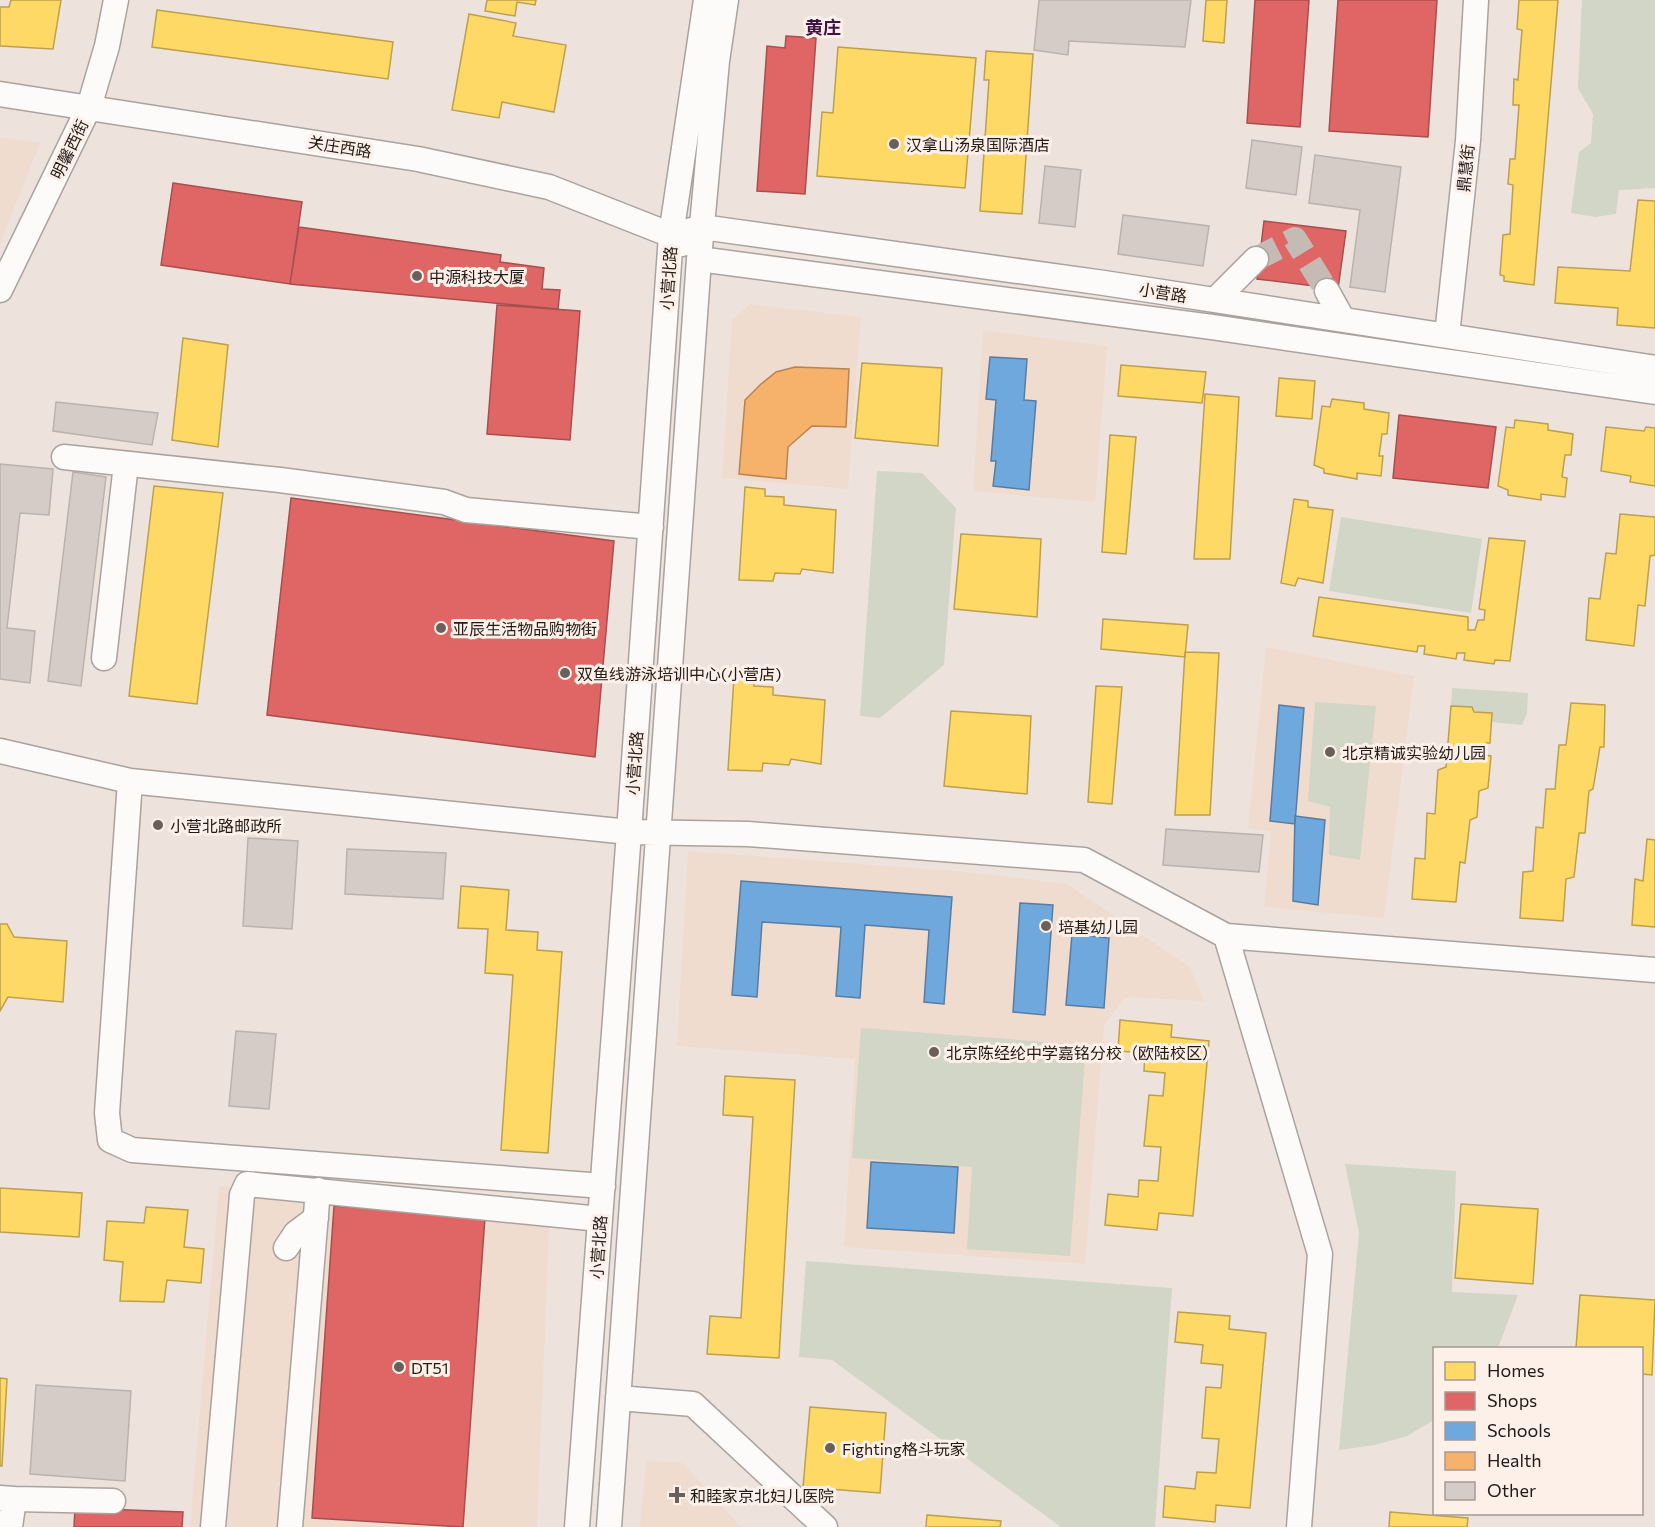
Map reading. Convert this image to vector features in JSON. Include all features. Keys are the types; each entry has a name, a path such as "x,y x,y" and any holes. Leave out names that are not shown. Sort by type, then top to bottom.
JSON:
{"street":[{"name":"明馨西街","path":"0,290 89,107 107,46 116,0"},
{"name":"小营北路","path":"577,1527 671,236 706,0"},
{"name":"小营北路","path":"609,1527 699,259 717,61 726,0"},
{"name":"鼎慧街","path":"1447,335 1468,141 1476,0"},
{"name":"关庄西路","path":"0,94 418,159 538,184 671,236 699,259"},
{"name":"小营路","path":"671,236 702,227 1216,299 1655,368"},
{"name":"小营路","path":"699,259 1247,332 1655,392"},
{"path":"1216,299 1256,260"},
{"path":"1328,291 1342,318"},
{"path":"64,457 280,480 444,502 466,510 651,527"},
{"path":"104,658 126,464"},
{"path":"0,751 130,781 629,832 748,834 1084,860 1226,936 1655,970"},
{"path":"130,781 107,1113 110,1140 132,1150 603,1186"},
{"path":"1226,936 1320,1254 1299,1527"},
{"path":"213,1527 242,1195 247,1184 600,1219"},
{"path":"290,1527 318,1190"},
{"path":"286,1248 296,1233 316,1218"},
{"path":"618,1398 693,1404 825,1527"},
{"path":"281,1442 295,1465"},
{"path":"10,1527 7,1498 113,1501"}],"shaded area":[{"path":"0,137 40,143 0,244"},
{"path":"750,304 861,317 848,489 722,478 732,320"},
{"path":"983,330 1107,346 1095,502 973,491"},
{"name":"北京精诚实验幼儿园","path":"1266,647 1414,676 1384,918 1264,907 1271,832 1248,828"},
{"name":"北京陈经纶中学嘉铭分校（欧陆校区）","path":"688,851 967,872 1067,884 1190,967 1204,1001 1126,997 1104,1025 1085,1264 844,1247 855,1059 677,1046"},
{"name":"DT51","path":"219,1186 550,1208 537,1527 190,1527"},
{"name":"和睦家京北妇儿医院","path":"646,1461 683,1463 741,1527 640,1527"}],"green space":[{"path":"1582,0 1655,0 1655,188 1619,190 1616,214 1595,217 1571,213 1579,152 1591,143 1593,114 1578,88"},
{"path":"877,471 922,473 956,508 944,665 880,718 860,716"},
{"path":"1341,517 1482,539 1471,613 1329,591"},
{"path":"1452,688 1528,693 1527,714 1522,725 1491,722 1492,713 1474,712 1472,707 1451,706"},
{"path":"1315,702 1376,706 1360,860 1329,855 1330,807 1308,801"},
{"path":"861,1028 1086,1045 1070,1256 967,1249 972,1167 852,1158"},
{"path":"1345,1164 1456,1171 1452,1292 1518,1295 1498,1347 1433,1347 1433,1421 1407,1436 1375,1445 1339,1450 1359,1233"},
{"path":"806,1261 1172,1288 1155,1527 1061,1527 832,1360 799,1357"}],"building: Homes":[{"path":"11,0 61,0 53,49 0,46 0,7 9,7"},
{"path":"487,0 536,0 535,5 517,2 515,16 485,11"},
{"path":"1206,0 1227,0 1224,43 1203,41"},
{"path":"1519,0 1558,0 1534,285 1504,281 1504,276 1500,275 1503,235 1510,234 1513,185 1508,184 1510,159 1515,159 1519,105 1513,105 1514,79 1518,80 1522,30 1517,29"},
{"path":"157,10 393,42 388,79 152,47"},
{"path":"469,14 516,23 513,36 566,45 554,112 502,102 499,118 452,110"},
{"name":"汉拿山汤泉国际酒店","path":"838,47 976,58 965,188 817,176 822,112 833,113"},
{"name":"汉拿山汤泉国际酒店","path":"986,51 1033,54 1022,214 980,211 989,80 984,80"},
{"path":"1638,200 1655,201 1655,328 1617,325 1618,308 1555,303 1558,267 1630,271"},
{"path":"183,338 228,345 218,447 172,440"},
{"path":"862,363 942,368 938,446 855,438"},
{"path":"1121,365 1206,372 1202,403 1118,396"},
{"path":"1279,378 1315,381 1312,419 1276,416"},
{"path":"1205,394 1239,397 1230,559 1194,559"},
{"path":"1332,399 1364,403 1364,409 1389,413 1387,434 1382,434 1379,456 1383,456 1381,476 1357,473 1357,479 1324,473 1324,469 1314,465 1322,406 1330,407"},
{"path":"1515,420 1548,424 1548,430 1573,434 1571,455 1565,455 1562,477 1567,478 1565,497 1541,494 1541,500 1508,495 1508,490 1498,486 1506,427 1514,428"},
{"path":"1606,427 1644,431 1646,427 1655,428 1655,486 1630,482 1631,476 1601,471"},
{"path":"1110,435 1136,437 1126,554 1102,552"},
{"path":"154,486 223,493 197,704 129,696"},
{"path":"745,487 765,489 765,496 784,497 784,505 836,510 833,573 802,569 800,574 775,573 773,581 739,580"},
{"path":"1294,499 1308,501 1308,507 1333,510 1323,583 1298,578 1295,586 1281,583"},
{"path":"1620,514 1655,517 1655,555 1650,556 1645,606 1638,605 1634,646 1586,640 1589,598 1600,599 1606,553 1616,554"},
{"path":"961,534 1041,539 1037,617 954,609"},
{"path":"1489,538 1525,541 1510,661 1495,660 1494,664 1464,660 1465,653 1457,653 1456,659 1424,654 1425,646 1418,646 1417,652 1313,636 1319,597 1468,617 1468,630 1475,630 1478,620 1484,620 1485,610 1479,609"},
{"path":"1103,619 1188,625 1185,657 1101,649"},
{"path":"1185,652 1219,653 1210,815 1175,815"},
{"path":"734,677 754,680 754,686 773,687 773,695 825,700 821,764 791,759 789,765 763,763 762,771 728,770"},
{"path":"1096,686 1122,687 1112,804 1088,802"},
{"path":"1571,703 1605,705 1604,747 1600,747 1593,789 1589,791 1585,833 1579,833 1574,877 1566,879 1563,921 1520,918 1523,872 1533,871 1536,827 1543,828 1546,789 1555,789 1559,745 1566,745"},
{"path":"1451,706 1472,707 1474,712 1492,713 1490,743 1486,743 1485,755 1491,756 1488,788 1479,791 1477,817 1470,820 1465,863 1460,862 1456,902 1412,899 1415,858 1425,859 1427,813 1435,814 1438,770 1446,767"},
{"path":"951,711 1031,716 1027,794 944,786"},
{"path":"1647,839 1655,840 1655,927 1632,925 1635,879 1643,881"},
{"path":"461,886 509,890 506,930 538,932 537,950 562,952 548,1153 501,1150 513,975 485,973 488,929 458,928"},
{"path":"0,924 7,924 14,937 67,941 63,1002 8,997 0,1011"},
{"path":"1120,1020 1172,1025 1171,1037 1209,1041 1193,1216 1159,1213 1157,1230 1105,1225 1108,1194 1138,1197 1139,1180 1158,1181 1161,1147 1144,1146 1149,1095 1163,1096 1165,1073 1144,1071 1145,1053 1118,1051"},
{"path":"725,1076 795,1080 779,1358 707,1354 710,1316 741,1318 753,1117 723,1115"},
{"path":"0,1188 82,1193 79,1237 0,1232"},
{"path":"1461,1204 1538,1209 1533,1284 1455,1278"},
{"path":"146,1207 188,1210 184,1247 204,1249 201,1283 167,1280 164,1302 120,1301 123,1262 104,1260 107,1221 144,1223"},
{"path":"1580,1295 1655,1300 1652,1375 1643,1374 1643,1347 1576,1347"},
{"path":"1178,1312 1230,1316 1229,1329 1266,1333 1250,1508 1216,1505 1215,1522 1163,1517 1165,1486 1195,1489 1197,1472 1216,1473 1219,1439 1202,1438 1206,1387 1221,1388 1223,1365 1201,1363 1203,1345 1175,1342"},
{"path":"0,1378 7,1379 2,1466 0,1466"},
{"path":"810,1407 886,1413 880,1493 803,1487"},
{"path":"1390,1512 1468,1518 1467,1527 1389,1527"},
{"path":"927,1515 1001,1521 1000,1527 926,1527"}],"building: Shops":[{"path":"1255,0 1309,0 1300,127 1247,123"},
{"path":"1338,0 1437,0 1428,137 1329,131"},
{"path":"786,36 816,38 805,194 757,191 767,46 785,48"},
{"path":"173,183 302,202 290,284 161,265"},
{"path":"1264,221 1346,231 1338,289 1257,279"},
{"name":"中源科技大厦","path":"299,227 501,255 500,262 544,268 542,289 560,290 558,309 290,284"},
{"path":"497,305 580,311 570,440 487,434"},
{"path":"1399,415 1496,427 1488,488 1393,478"},
{"name":"亚辰生活物品购物街","path":"291,498 614,541 595,757 267,715"},
{"name":"DT51","path":"334,1206 485,1217 463,1527 312,1518"},
{"path":"75,1508 183,1512 182,1527 74,1527"}],"building: Schools":[{"path":"990,357 1027,359 1024,400 1036,401 1029,490 993,486 996,461 991,461 996,400 986,399"},
{"path":"1279,705 1304,708 1295,824 1270,821"},
{"path":"1295,816 1325,820 1318,905 1293,901"},
{"path":"741,881 952,897 944,1004 924,1002 929,930 865,925 860,998 836,996 841,927 762,922 757,997 732,995"},
{"path":"1020,903 1053,905 1045,1015 1013,1012"},
{"path":"1072,934 1109,938 1104,1008 1066,1005"},
{"path":"871,1162 958,1167 954,1233 867,1228"}],"building: Health":[{"path":"795,367 849,369 846,427 812,426 788,447 786,479 739,474 745,400 776,372"}],"building: Other":[{"path":"1039,0 1191,0 1185,47 1069,41 1068,55 1034,50"},
{"path":"1252,140 1302,147 1296,195 1246,188"},
{"path":"1315,155 1401,167 1385,292 1350,287 1360,210 1309,203"},
{"path":"1045,166 1081,170 1075,227 1039,223"},
{"path":"1123,215 1209,226 1203,266 1118,254"},
{"path":"56,402 158,413 152,445 53,431"},
{"path":"0,464 53,469 49,515 20,513 7,628 35,631 30,683 0,679"},
{"path":"73,472 106,477 81,686 48,681"},
{"path":"1166,829 1263,835 1259,872 1163,865"},
{"path":"248,838 298,841 292,929 243,926"},
{"path":"347,849 446,853 443,899 345,894"},
{"path":"236,1031 276,1034 269,1109 229,1106"},
{"path":"36,1385 131,1391 125,1481 30,1474"}],"tunnel":[{"path":"1256,259 1295,239 1327,291"}],"place":[{"name":"汉拿山汤泉国际酒店","path":"894,144"},
{"name":"中源科技大厦","path":"417,276"},
{"name":"亚辰生活物品购物街","path":"441,628"},
{"name":"双鱼线游泳培训中心(小营店)","path":"565,673"},
{"name":"北京精诚实验幼儿园","path":"1330,752"},
{"name":"小营北路邮政所","path":"158,825"},
{"name":"培基幼儿园","path":"1046,926"},
{"name":"北京陈经纶中学嘉铭分校（欧陆校区）","path":"934,1052"},
{"name":"DT51","path":"399,1367"},
{"name":"Fighting格斗玩家","path":"830,1448"},
{"name":"和睦家京北妇儿医院","path":"677,1495"}],"district":[{"name":"黄庄","path":"823,27"}]}
